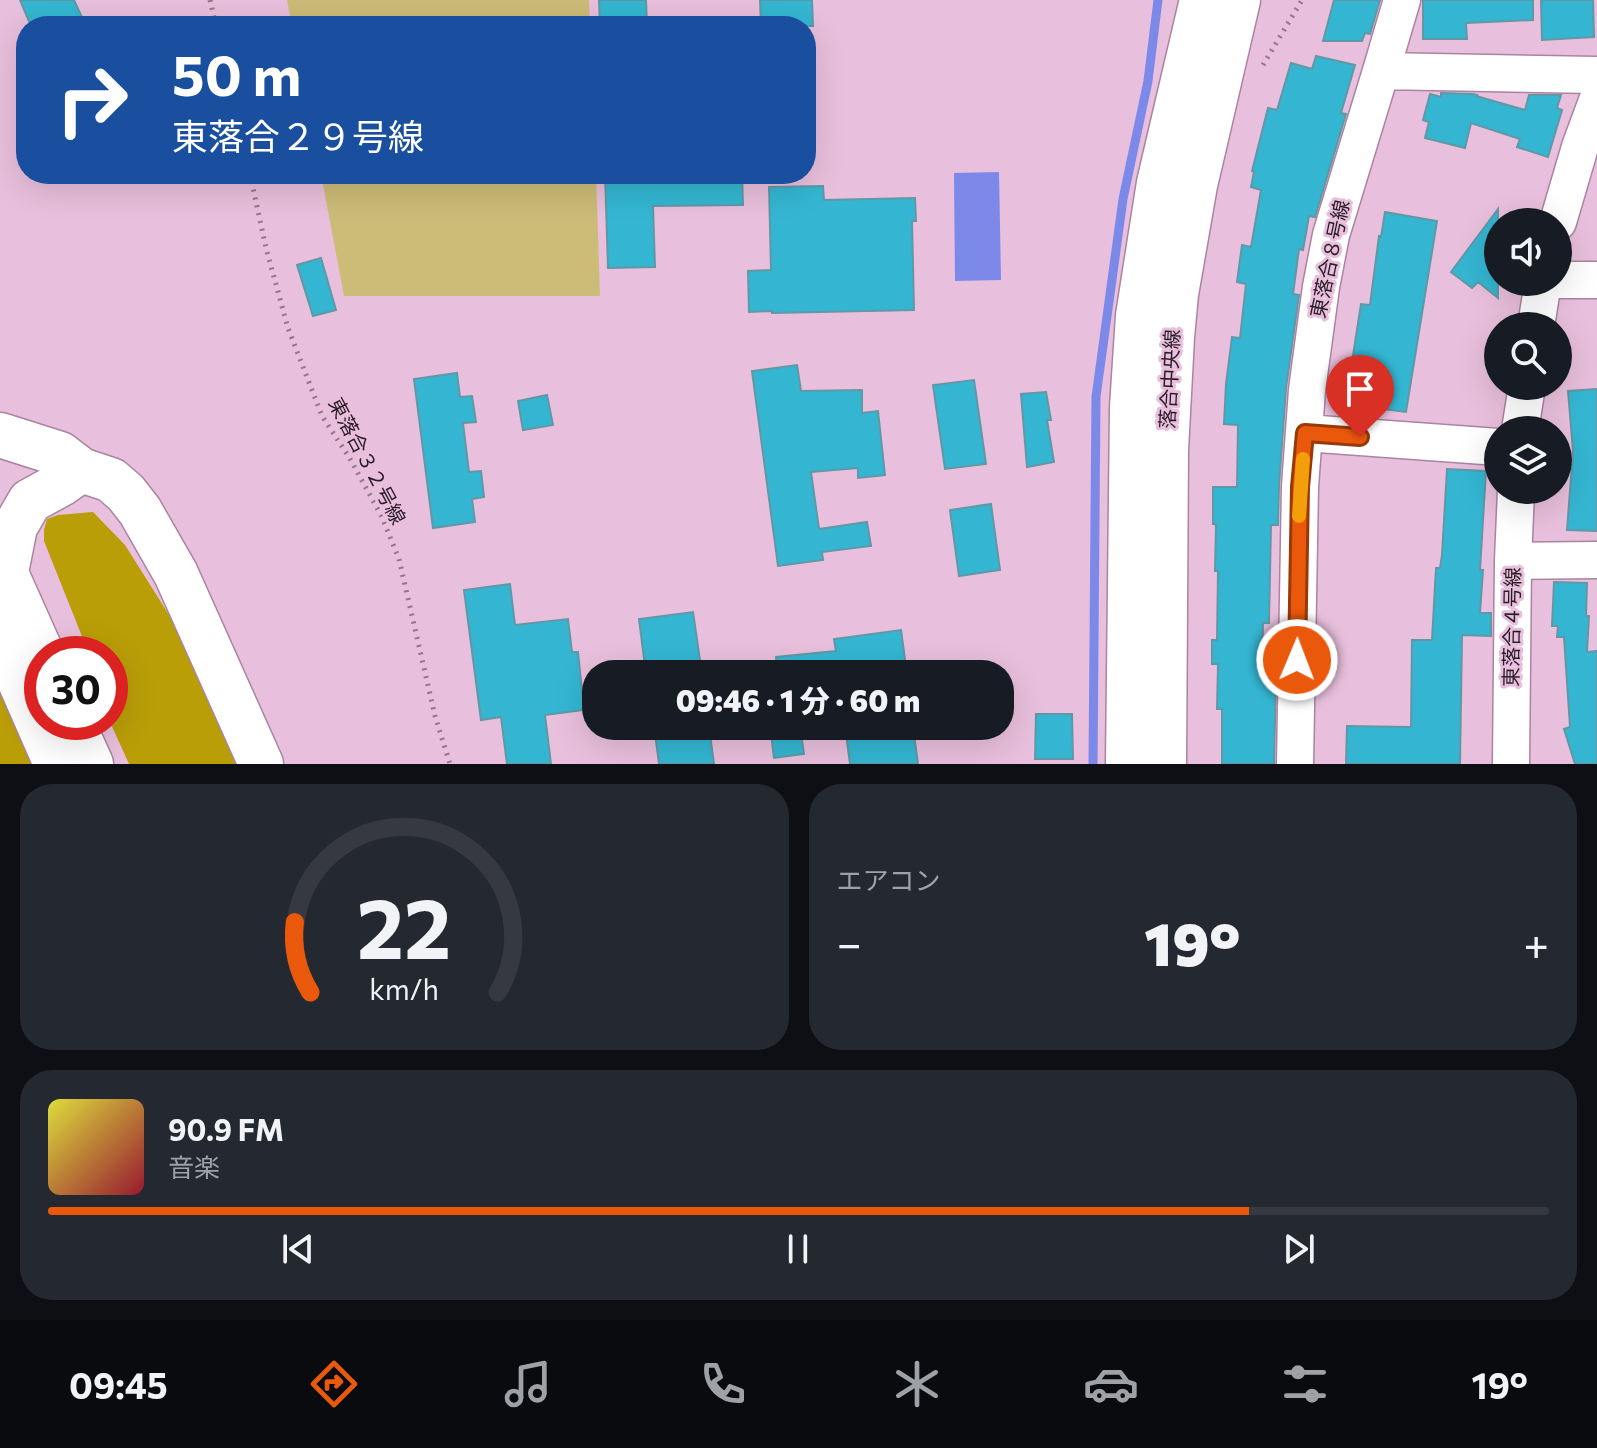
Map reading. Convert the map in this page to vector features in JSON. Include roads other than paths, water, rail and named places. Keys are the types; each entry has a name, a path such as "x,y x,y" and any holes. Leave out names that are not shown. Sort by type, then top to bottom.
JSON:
{"street":[{"name":"落合中央線","path":"1128,764 1131,422 1138,316 1159,183 1202,0"},
{"name":"落合中央線","path":"1164,764 1166,450 1172,337 1184,241 1238,0"},
{"name":"東落合８号線","path":"1295,764 1300,487 1307,390 1321,287 1331,235 1402,0"},
{"path":"1381,71 1597,75"},
{"path":"1562,208 1597,101"},
{"path":"1572,280 1597,280"},
{"path":"1305,433 1484,446"},
{"path":"0,435 60,454 81,470 111,480 126,493 140,511 176,574 261,764"},
{"path":"34,636 3,566 15,527 30,501 81,470"},
{"name":"東落合４号線","path":"1511,764 1515,504"},
{"path":"1513,561 1597,560"},
{"path":"0,636 56,764"},
{"path":"80,740 91,764"}],"water":[{"path":"999,172 1001,280 955,281 954,173"}],"waterway":[{"path":"1093,764 1096,397 1123,199 1148,81 1158,0"}]}
